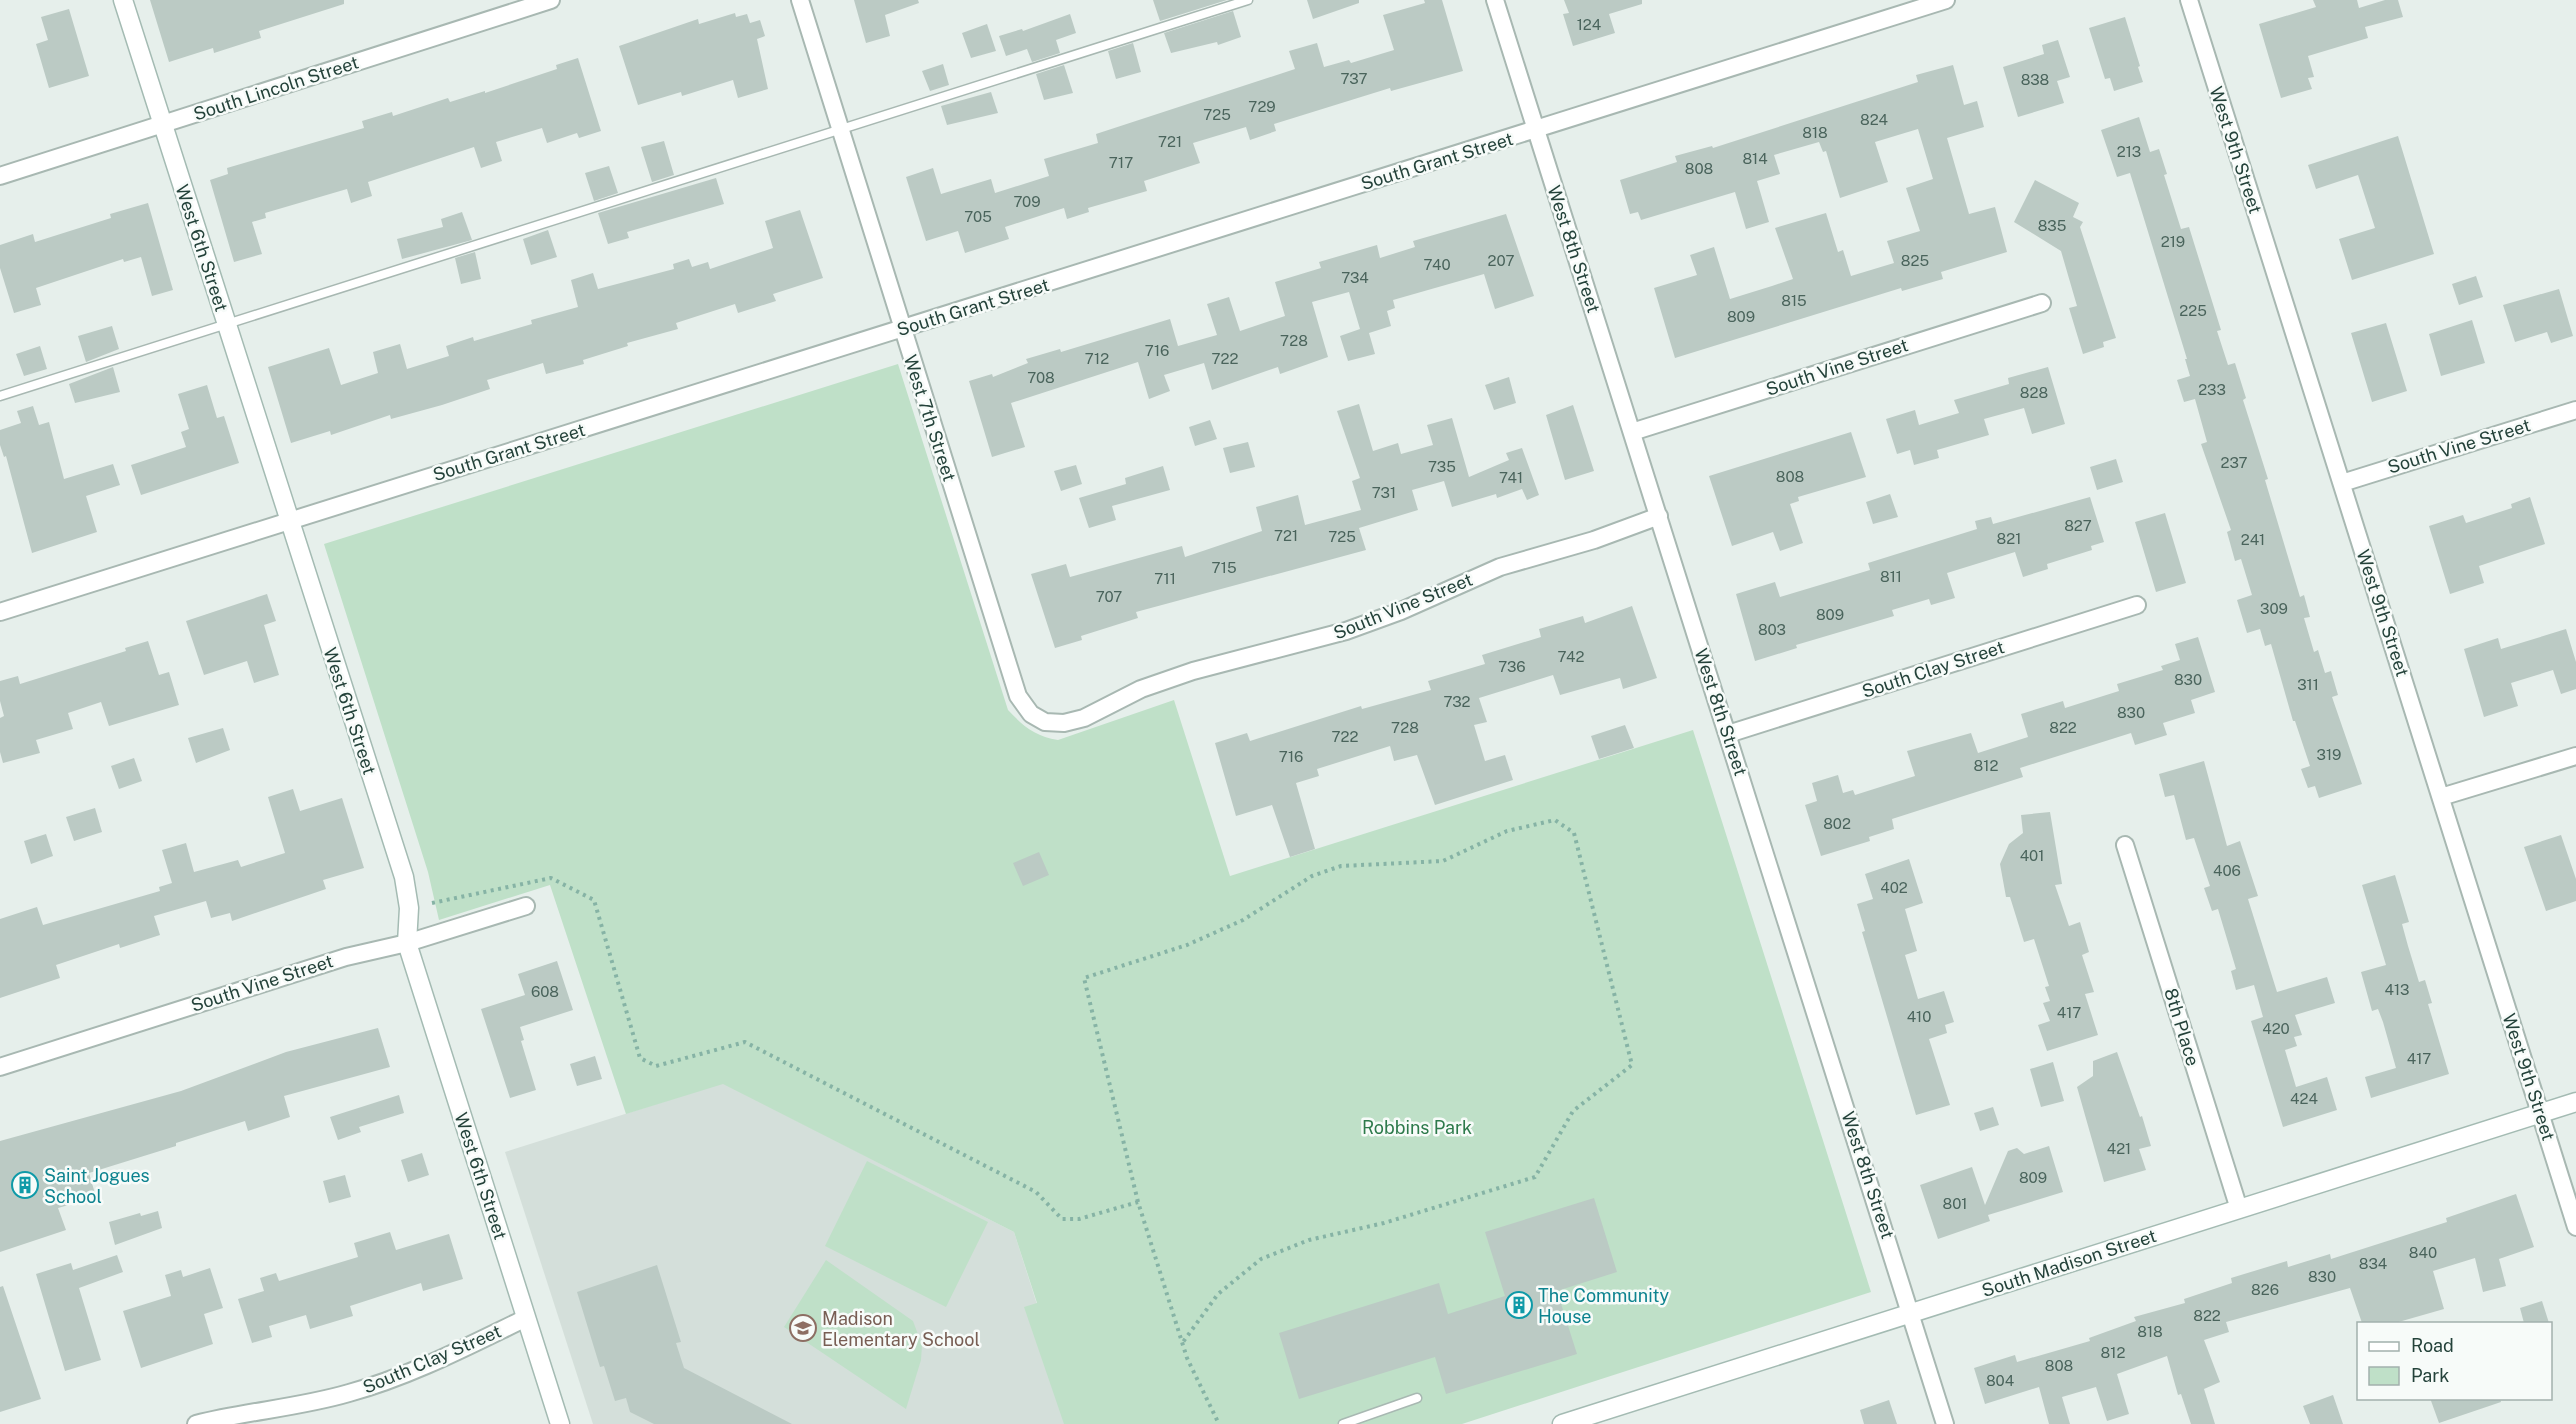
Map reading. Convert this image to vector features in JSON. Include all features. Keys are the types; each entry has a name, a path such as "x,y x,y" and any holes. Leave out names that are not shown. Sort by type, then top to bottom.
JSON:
{"street":[{"name":"West 6th Street","path":"123,0 404,877 409,908 407,943 560,1424"},
{"name":"South Lincoln Street","path":"0,176 551,0"},
{"name":"West 7th Street","path":"800,0 1018,696 1031,714 1045,722"},
{"name":"West 8th Street","path":"1495,0 1912,1313 1945,1424"},
{"name":"South Grant Street","path":"1,609 902,329 1946,0"},
{"name":"West 9th Street","path":"2189,0 2576,1227"},
{"name":"South Vine Street","path":"1632,432 2042,303"},
{"name":"South Vine Street","path":"2342,483 2576,410"},
{"name":"South Vine Street","path":"1045,722 1064,723 1084,718 1142,689 1193,671 1346,631 1401,611 1500,567 1594,540 1659,516"},
{"name":"South Clay Street","path":"1728,734 2137,605"},
{"path":"2441,797 2576,756"},
{"name":"8th Place","path":"2125,845 2239,1209"},
{"name":"South Vine Street","path":"0,1067 346,957 407,943 526,906"},
{"name":"South Madison Street","path":"1563,1424 2576,1102"},
{"name":"South Clay Street","path":"196,1424 292,1407 350,1393 432,1363 526,1318"}],"lane":[{"path":"0,396 1248,0"},
{"path":"1343,1424 1417,1398"}],"path":[{"path":"1183,1342 1218,1294 1261,1259 1309,1240 1384,1223 1535,1177 1573,1111 1632,1065 1574,833 1555,820 1508,831 1443,861 1341,866 1312,876 1243,920 1188,945 1084,978 1138,1202 1187,1358 1219,1424"},
{"path":"432,903 551,878 594,900 640,1058 656,1066 745,1042 1036,1192 1062,1219 1079,1219 1138,1202"}],"shaded area":[{"name":"Madison Elementary School","path":"723,1083 1014,1232 1075,1424 593,1424 505,1152"}],"green space":[{"name":"Robbins Park","path":"898,364 1008,710 1030,730 1058,740 1174,700 1230,876 1693,730 1871,1292 1462,1424 1064,1424 1024,1307 1037,1303 1014,1232 723,1084 626,1114 550,885 439,920 428,872 324,544"},
{"path":"867,1161 988,1222 946,1307 825,1246"},
{"path":"826,1260 913,1321 922,1345 921,1360 906,1409 784,1327"}],"building":[{"path":"150,0 344,0 344,4 259,31 261,38 214,53 213,48 169,62"},
{"path":"854,0 918,0 919,3 885,15 890,36 866,43"},
{"path":"1153,0 1227,0 1160,21"},
{"path":"1307,0 1359,0 1359,3 1313,19"},
{"path":"1424,0 1442,0 1463,71 1391,91 1390,88 1274,124 1276,131 1250,140 1246,127 1193,143 1200,163 1144,181 1147,191 1088,208 1089,212 1067,219 1064,208 1005,227 1009,239 965,253 958,231 926,241 906,177 933,168 941,194 991,179 995,193 1049,176 1044,159 1098,143 1096,134 1295,69 1289,51 1317,43 1324,67 1349,60 1351,63 1394,50 1383,15 1425,3"},
{"path":"1564,0 1642,0 1642,4 1609,14 1615,33 1573,46 1563,14 1569,13"},
{"path":"2313,0 2357,0 2359,8 2385,0 2398,0 2403,17 2365,27 2368,38 2308,56 2314,77 2308,78 2312,89 2281,98 2259,24 2316,7"},
{"path":"69,9 89,76 49,88 36,44 48,40 41,17"},
{"path":"1233,11 1241,37 1218,45 1217,42 1171,53 1164,33"},
{"path":"735,13 736,17 747,14 750,23 760,20 765,36 757,39 768,89 738,98 733,80 682,96 681,92 638,105 619,46 698,19 699,24"},
{"path":"1070,14 1076,33 1056,40 1060,53 1032,62 1027,49 1006,56 999,36 1022,29 1023,31"},
{"path":"2125,17 2143,82 2114,91 2110,78 2105,79 2089,28"},
{"path":"987,24 996,51 971,58 962,33"},
{"path":"2058,40 2070,77 2057,81 2064,103 2018,117 2003,67 2044,54 2042,45"},
{"path":"1133,43 1141,72 1116,79 1108,51"},
{"path":"578,58 601,131 579,138 577,133 547,143 542,128 496,142 502,161 481,168 474,147 368,182 372,196 351,203 347,189 265,213 266,218 252,222 262,254 234,262 210,180 228,174 227,168 364,128 362,121 392,112 393,116 448,98 450,102 485,91 485,93 557,69 556,65"},
{"path":"943,64 949,85 930,91 922,71"},
{"path":"1064,65 1073,93 1044,100 1036,74"},
{"path":"1953,65 1964,105 1977,101 1984,127 1947,138 1969,214 1995,207 2007,252 1941,272 1943,279 1902,291 1901,288 1675,358 1654,288 1697,275 1690,255 1714,247 1730,299 1793,279 1775,228 1826,213 1838,252 1843,250 1851,276 1894,263 1887,241 1920,231 1906,188 1933,179 1918,129 1875,142 1888,182 1840,198 1826,151 1823,152 1819,142 1774,155 1780,174 1757,181 1769,222 1746,229 1735,192 1641,220 1638,212 1630,214 1620,180 1677,162 1675,156 1712,146 1713,148 1918,82 1916,75"},
{"path":"991,92 998,113 947,125 941,106"},
{"path":"2139,117 2150,152 2159,149 2167,174 2164,175 2181,229 2189,227 2221,330 2217,331 2228,365 2235,363 2246,398 2243,400 2268,479 2265,480 2300,597 2304,595 2310,617 2304,618 2314,652 2318,650 2325,673 2331,671 2338,695 2332,697 2362,784 2319,798 2315,786 2308,788 2301,769 2310,766 2295,721 2293,721 2271,644 2265,646 2260,629 2247,633 2237,600 2252,595 2241,559 2235,561 2227,532 2231,530 2201,444 2207,442 2195,399 2184,402 2177,380 2190,376 2185,359 2187,359 2130,173 2117,177 2101,130"},
{"path":"2398,136 2434,254 2352,280 2339,239 2375,228 2358,175 2316,189 2308,165"},
{"path":"664,141 674,175 652,182 641,147"},
{"path":"609,166 618,193 594,201 585,173"},
{"path":"716,178 724,204 627,232 629,238 608,244 598,213"},
{"path":"2035,180 2079,203 2073,217 2083,222 2080,227 2116,338 2103,342 2104,347 2083,354 2069,308 2077,306 2061,251 2014,222"},
{"path":"148,203 173,290 152,296 141,257 124,262 123,259 36,288 41,305 14,313 0,268 0,245 33,234 35,242 111,218 110,214"},
{"path":"800,210 823,278 773,294 776,301 738,313 735,304 676,323 678,329 627,343 628,346 583,360 584,364 546,374 543,363 487,380 490,389 442,405 391,419 390,415 331,435 330,431 291,443 268,367 329,348 341,385 378,373 373,352 400,344 407,369 449,356 446,346 473,337 474,341 532,324 531,320 578,307 571,280 593,273 598,289 674,269 673,264 689,259 692,267 708,262 710,269 773,248 765,221"},
{"path":"462,212 472,240 402,259 397,239 443,227 441,219"},
{"path":"1506,214 1534,296 1495,309 1484,274 1393,300 1395,308 1387,311 1391,326 1369,333 1375,354 1348,361 1340,336 1360,329 1349,292 1312,302 1328,357 1280,374 1278,367 1212,390 1204,363 1164,375 1170,391 1149,399 1138,362 1011,403 1025,447 992,457 969,381 992,374 993,377 1028,363 1026,359 1060,349 1061,352 1170,319 1178,346 1217,335 1207,304 1229,297 1240,331 1285,316 1275,282 1321,268 1319,262 1377,245 1380,258 1415,247 1413,241"},
{"path":"548,230 557,257 531,265 523,239"},
{"path":"475,252 481,279 461,284 455,258"},
{"path":"2476,276 2483,297 2459,305 2452,284"},
{"path":"2559,289 2573,336 2551,343 2547,332 2515,342 2503,305"},
{"path":"2472,320 2485,363 2441,376 2429,334"},
{"path":"2386,323 2407,391 2372,402 2351,333"},
{"path":"112,326 119,349 86,362 78,336"},
{"path":"40,346 47,369 24,376 16,354"},
{"path":"113,367 120,392 75,403 69,384"},
{"path":"2048,367 2065,424 2032,434 2024,408 1984,419 1989,435 1937,450 1939,458 1914,465 1910,450 1897,454 1886,419 1915,410 1919,425 1959,413 1954,400 2009,384 2008,378"},
{"path":"1509,377 1516,403 1494,410 1485,385"},
{"path":"207,385 217,418 224,416 239,463 141,495 131,465 186,447 181,432 189,429 178,394"},
{"path":"1359,404 1373,451 1398,443 1401,454 1433,445 1427,425 1452,418 1469,477 1509,460 1506,453 1522,448 1539,495 1527,500 1522,489 1497,498 1496,494 1452,507 1444,481 1412,490 1418,510 1359,528 1366,550 1136,612 1138,618 1081,636 1082,640 1055,648 1031,574 1066,564 1070,577 1182,546 1185,557 1262,531 1256,507 1298,495 1305,525 1361,510 1352,481 1360,478 1337,411"},
{"path":"1573,405 1594,471 1565,480 1546,415"},
{"path":"33,406 39,425 49,422 64,479 113,464 120,485 86,496 97,532 32,553 6,456 4,457 0,445 0,430 21,423 17,411"},
{"path":"1210,420 1217,439 1195,446 1189,427"},
{"path":"1851,432 1866,477 1798,497 1799,501 1790,504 1803,543 1780,551 1773,532 1732,546 1709,476"},
{"path":"1248,442 1255,467 1230,473 1223,448"},
{"path":"2116,459 2123,482 2097,490 2090,467"},
{"path":"1076,465 1082,484 1061,491 1054,471"},
{"path":"1163,466 1170,490 1112,506 1116,520 1089,528 1079,498 1126,484 1125,478"},
{"path":"1890,494 1898,517 1873,524 1866,502"},
{"path":"2090,497 2104,542 2091,546 2092,550 2047,564 2048,569 2023,577 2015,552 1947,573 1955,598 1931,605 1929,599 1892,610 1894,616 1796,645 1797,648 1755,661 1736,594 1775,582 1780,597 1870,570 1868,563 1977,529 1975,521 1991,517 1993,524"},
{"path":"2530,497 2545,544 2479,566 2484,583 2450,594 2429,526 2463,515 2466,523 2512,508 2511,504"},
{"path":"2165,513 2186,583 2156,592 2135,522"},
{"path":"267,594 276,621 264,625 279,675 254,683 247,661 204,675 186,621"},
{"path":"1632,606 1657,678 1623,689 1620,678 1560,695 1553,675 1479,698 1487,722 1474,725 1485,761 1505,755 1513,780 1435,805 1417,755 1394,761 1390,746 1317,769 1319,776 1296,783 1315,849 1290,857 1272,805 1236,816 1215,743 1247,733 1250,741 1361,706 1362,709 1431,690 1428,681 1485,664 1482,655 1541,637 1539,629 1583,616 1585,623"},
{"path":"2566,629 2576,662 2576,689 2561,694 2553,670 2511,683 2518,706 2484,717 2464,649 2498,638 2501,649"},
{"path":"2198,637 2215,692 2191,700 2195,713 2163,723 2167,735 2135,745 2131,733 2020,768 2023,777 1892,819 1894,829 1869,837 1870,841 1821,856 1805,805 1817,801 1812,783 1838,775 1843,793 1853,790 1855,795 1915,776 1907,751 1971,733 1978,753 2028,737 2021,714 2063,701 2065,708 2119,691 2117,684 2163,670 2161,666 2180,660 2175,644"},
{"path":"148,641 159,675 169,672 179,705 109,726 101,702 68,713 73,729 36,740 40,753 3,763 0,752 0,718 4,716 0,701 0,681 18,676 20,684 126,651 125,648"},
{"path":"1625,725 1634,748 1599,759 1591,736"},
{"path":"223,728 230,750 196,763 188,738"},
{"path":"134,758 142,781 119,789 111,766"},
{"path":"2204,761 2227,846 2240,841 2258,896 2248,899 2277,992 2327,977 2335,1003 2295,1015 2302,1035 2294,1037 2297,1046 2285,1050 2296,1087 2327,1077 2337,1110 2283,1127 2251,1021 2263,1017 2254,985 2236,990 2231,971 2236,969 2218,909 2212,911 2204,888 2210,886 2194,838 2186,840 2174,795 2165,797 2159,774"},
{"path":"293,789 300,811 342,798 364,868 323,880 326,889 232,921 230,913 211,918 206,901 154,916 160,935 120,948 119,944 56,965 60,978 0,998 0,919 37,907 43,925 160,891 159,887 172,883 162,850 186,843 194,872 238,860 241,867 285,853 268,797"},
{"path":"95,808 102,832 74,841 66,817"},
{"path":"2050,812 2062,884 2055,885 2069,926 2080,922 2089,952 2082,955 2094,992 2085,994 2098,1035 2047,1051 2038,1025 2050,1021 2043,1003 2050,1001 2045,987 2049,986 2034,939 2024,942 2010,897 2006,897 2000,864 2009,844 2023,833 2021,815"},
{"path":"46,834 53,856 31,864 24,841"},
{"path":"2561,835 2576,879 2576,901 2546,911 2524,847"},
{"path":"1039,852 1049,875 1023,886 1013,863"},
{"path":"1909,859 1923,903 1905,909 1917,951 1905,955 1918,999 1944,991 1954,1022 1945,1025 1947,1033 1929,1039 1950,1105 1916,1115 1862,932 1865,931 1857,904 1873,899 1865,874"},
{"path":"2395,875 2409,922 2402,924 2419,982 2425,980 2432,1003 2428,1004 2449,1074 2371,1098 2365,1077 2396,1068 2383,1022 2378,1009 2372,1011 2361,972 2386,965 2362,885"},
{"path":"557,961 573,1010 520,1027 524,1040 521,1041 536,1090 510,1098 481,1009 525,995 518,974"},
{"path":"378,1028 390,1067 284,1096 290,1117 248,1131 245,1121 176,1143 176,1146 89,1173 96,1197 58,1208 66,1230 0,1252 0,1141 181,1091 286,1052"},
{"path":"2117,1052 2151,1146 2139,1149 2146,1170 2104,1182 2077,1087 2093,1076 2093,1061"},
{"path":"595,1056 602,1079 577,1086 570,1064"},
{"path":"2053,1062 2064,1101 2041,1107 2030,1069"},
{"path":"399,1095 404,1113 359,1127 361,1132 338,1140 330,1117"},
{"path":"1993,1107 1999,1125 1980,1131 1974,1113"},
{"path":"2049,1146 2063,1192 1988,1215 1990,1221 1938,1239 1920,1185 1972,1167 1985,1205 2008,1151 2017,1148 2024,1154"},
{"path":"422,1153 429,1175 408,1182 401,1160"},
{"path":"345,1175 351,1197 329,1203 323,1181"},
{"path":"2516,1194 2534,1247 2499,1259 2506,1286 2483,1292 2475,1258 2433,1271 2444,1309 2398,1322 2362,1322 2350,1288 2226,1322 2229,1332 2204,1340 2220,1382 2204,1389 2215,1424 2191,1424 2181,1394 2178,1395 2167,1356 2117,1374 2129,1414 2107,1421 2096,1387 2062,1397 2070,1424 2049,1424 2039,1387 1985,1404 1974,1368 2015,1355 2017,1362 2090,1341 2089,1338 2136,1321 2134,1317 2185,1303 2184,1299 2232,1283 2231,1278 2287,1261 2288,1267 2330,1254 2331,1259 2447,1222 2446,1218"},
{"name":"The Community House","path":"1594,1198 1617,1272 1557,1291 1577,1354 1446,1394 1435,1357 1299,1399 1279,1333 1439,1283 1448,1314 1505,1296 1485,1232"},
{"path":"158,1211 162,1228 115,1245 109,1222 140,1213 141,1216"},
{"path":"390,1232 396,1250 449,1234 463,1279 423,1291 421,1283 350,1306 353,1316 310,1329 306,1315 269,1326 272,1337 252,1343 238,1299 264,1291 260,1278 276,1273 279,1281 358,1257 354,1243"},
{"path":"117,1255 123,1272 79,1288 101,1360 65,1371 36,1274 71,1263 73,1270"},
{"path":"657,1265 681,1342 676,1343 684,1368 792,1424 654,1424 630,1412 626,1398 615,1401 604,1366 600,1367 577,1292"},
{"path":"210,1268 223,1308 204,1314 213,1344 141,1368 123,1311 171,1296 165,1275 181,1270 183,1277"},
{"path":"3,1286 41,1399 0,1412 0,1287"},
{"path":"2542,1301 2549,1322 2524,1322 2520,1308"},
{"path":"2333,1395 2343,1424 2310,1424 2303,1406"},
{"path":"1889,1400 1897,1424 1864,1424 1860,1410"},
{"path":"2431,1400 2500,1400 2501,1402 2439,1423"}],"place":[{"name":"Saint Jogues School","path":"25,1185"},
{"name":"The Community House","path":"1519,1305"},
{"name":"Madison Elementary School","path":"803,1328"}]}
